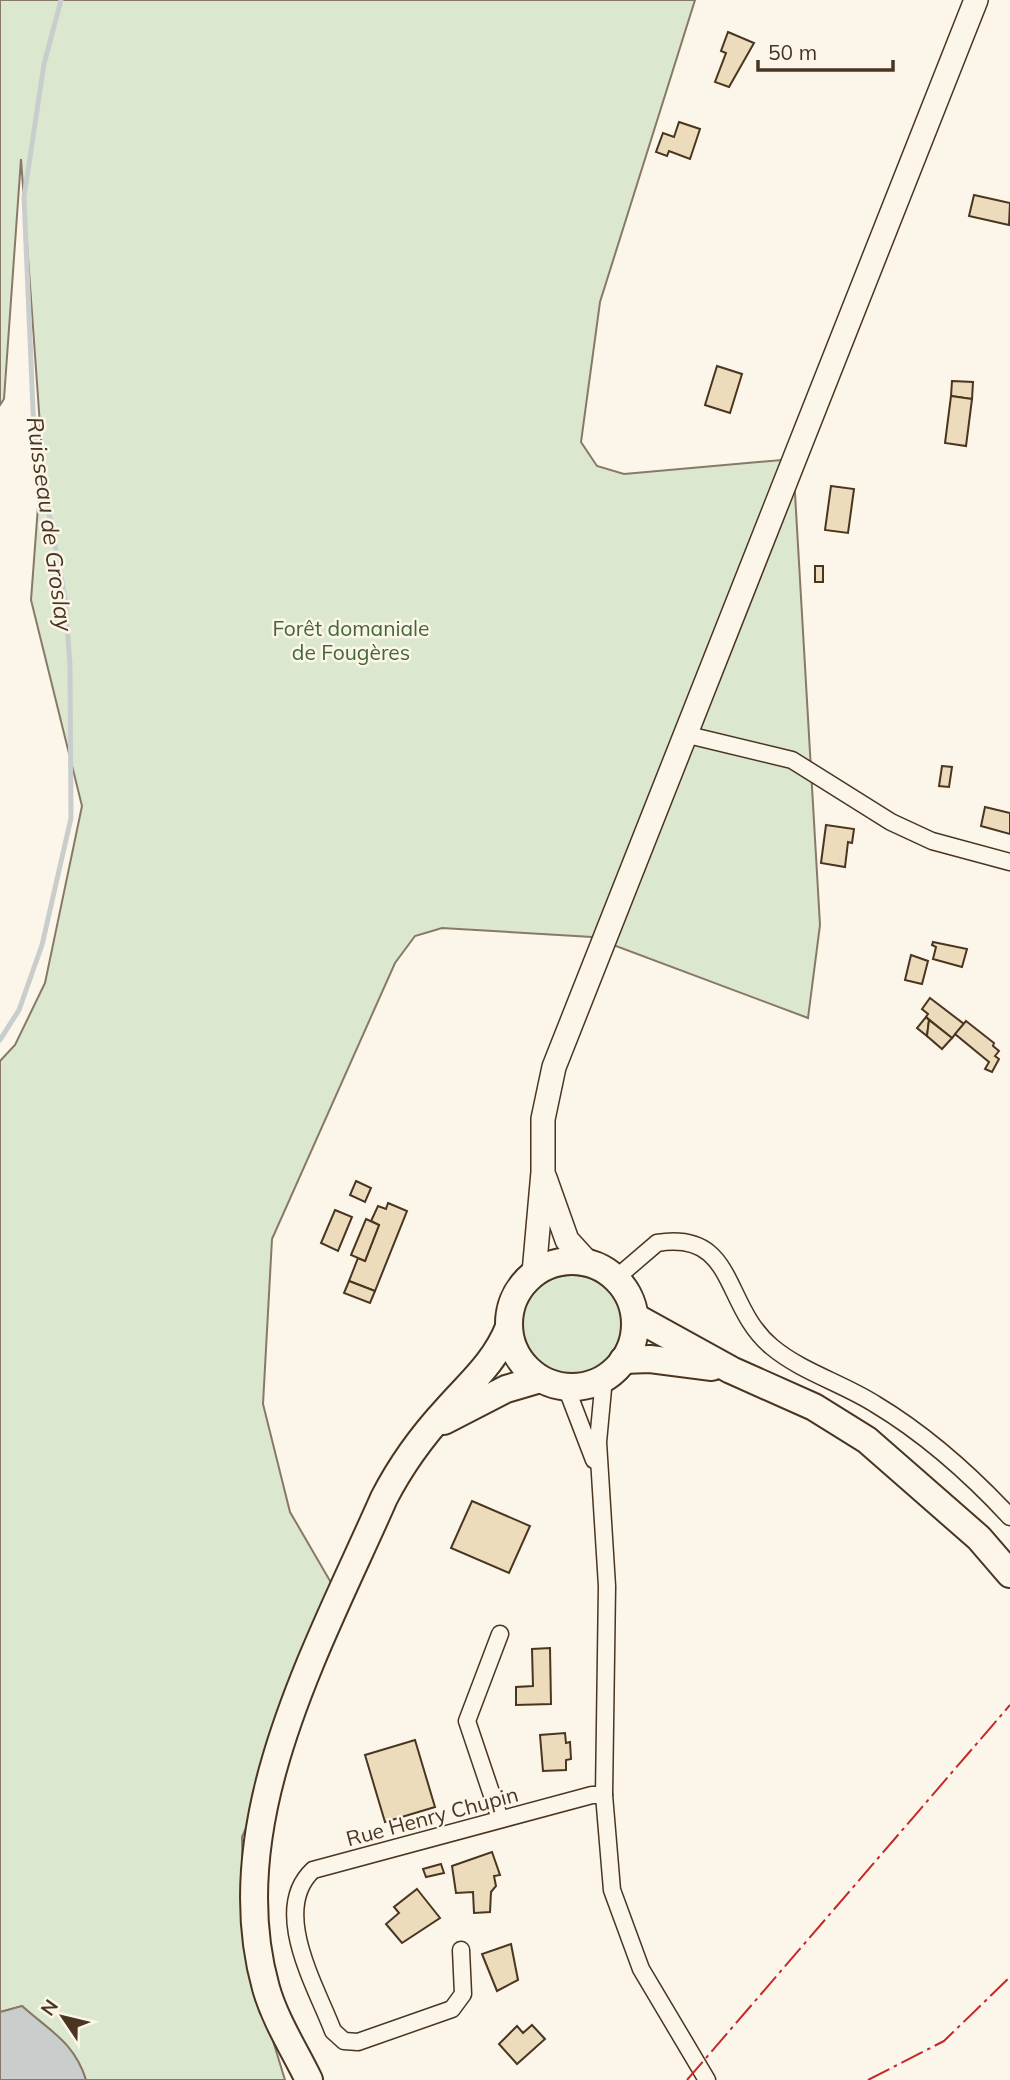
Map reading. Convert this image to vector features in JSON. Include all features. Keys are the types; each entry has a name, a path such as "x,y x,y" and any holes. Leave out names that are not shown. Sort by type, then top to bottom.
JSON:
{"main road":[{"path":"309,2080 267,1990 255,1932 253,1881 265,1798 300,1691 384,1498 400,1467 500,1350 509,1327 512,1303 534,1273 543,1172 543,1119 554,1067 976,0"},
{"path":"509,1327 515,1351 521,1362 540,1379 566,1387 579,1387 604,1378 623,1360 634,1336 635,1317 628,1297 615,1279 588,1264 567,1240 543,1172"},
{"path":"534,1273 561,1262 588,1264"},
{"path":"635,1317 731,1370 814,1407 867,1440 962,1522 1010,1574"},
{"path":"623,1360 650,1359 731,1370"},
{"path":"433,1426 506,1390 540,1379"}],"street":[{"path":"684,734 792,760 891,822 932,841 1010,862"},
{"path":"615,1279 657,1242 694,1242 716,1257 744,1313 755,1330 773,1348 876,1404 938,1450 985,1490 1010,1517"},
{"path":"604,1378 598,1472 607,1586 604,1794 612,1890 641,1969 707,2080"},
{"path":"566,1387 598,1472"},
{"path":"500,1634 467,1721 500,1819"},
{"name":"Rue Henry Chupin","path":"461,1950 463,1994 452,2009 358,2042 344,2041 333,2031 294,1930 294,1904 305,1877 313,1870 604,1794"}],"green space":[{"name":"Forêt domaniale de Fougères","path":"0,0 695,0 600,302 581,442 597,466 624,474 793,459 820,925 808,1018 592,937 442,928 415,936 395,963 272,1239 263,1404 290,1512 344,1605 242,1837 244,1946 285,2080 86,2080 68,2047 22,2006 0,2012 0,1061 15,1045 45,983 82,806 31,600 42,453 21,159 4,399 0,405"},
{"path":"572,1275 591,1278 608,1289 619,1306 622,1325 619,1344 608,1361 591,1372 572,1375 553,1372 536,1361 525,1344 522,1325 525,1306 536,1289 553,1278"}],"shaded area":[{"path":"22,2006 68,2046 86,2080 0,2080 0,2012"}],"building":[{"path":"728,32 754,43 729,87 715,82 726,53 721,51"},
{"path":"679,122 700,129 690,159 669,151 667,156 656,152 663,133 674,137"},
{"path":"974,195 1010,203 1009,225 969,216"},
{"path":"717,366 742,374 730,413 705,405"},
{"path":"952,381 973,382 972,399 951,396"},
{"path":"951,396 972,399 966,446 945,443"},
{"path":"831,486 854,489 848,533 825,530"},
{"path":"815,566 823,566 823,582 815,582"},
{"path":"942,766 952,767 949,787 939,786"},
{"path":"985,807 1010,813 1010,834 981,826"},
{"path":"826,825 854,829 852,843 848,842 845,867 821,863"},
{"path":"933,942 967,949 962,967 933,959 936,947 932,945"},
{"path":"911,955 928,961 922,984 905,980"},
{"path":"930,998 964,1024 952,1038 926,1017 928,1014 922,1009"},
{"path":"926,1017 929,1020 927,1036 917,1028"},
{"path":"929,1020 952,1038 942,1049 927,1036"},
{"path":"966,1021 994,1043 993,1046 999,1051 995,1056 999,1059 992,1072 985,1069 989,1062 955,1034"},
{"path":"356,1181 371,1188 365,1202 350,1195"},
{"path":"388,1203 407,1211 375,1291 349,1281 358,1258 365,1261 379,1225 371,1221 378,1206 386,1209"},
{"path":"335,1210 352,1217 338,1251 321,1243"},
{"path":"366,1219 379,1225 365,1261 351,1255"},
{"path":"349,1281 375,1291 370,1303 344,1293"},
{"path":"472,1501 530,1526 509,1573 451,1548"},
{"path":"550,1648 551,1704 516,1705 516,1687 533,1686 532,1649"},
{"path":"565,1733 566,1743 570,1742 571,1759 566,1760 566,1770 543,1771 540,1735"},
{"path":"415,1740 435,1807 385,1822 365,1755"},
{"path":"492,1852 500,1875 494,1876 496,1886 491,1892 490,1912 474,1913 473,1892 456,1893 452,1866"},
{"path":"441,1864 444,1873 426,1877 423,1869"},
{"path":"417,1889 440,1918 402,1943 386,1924 399,1913 394,1907"},
{"path":"511,1944 518,1980 497,1991 482,1954"},
{"path":"532,2025 545,2039 517,2064 499,2044 517,2026 523,2033"}],"waterway":[{"name":"Ruisseau de Groslay","path":"0,1040 19,1010 42,945 71,818 70,665 65,598 34,434 24,197 44,64 61,0"}],"power":[{"path":"687,2080 1010,1705"},
{"path":"868,2080 944,2041 1010,1977"}]}
